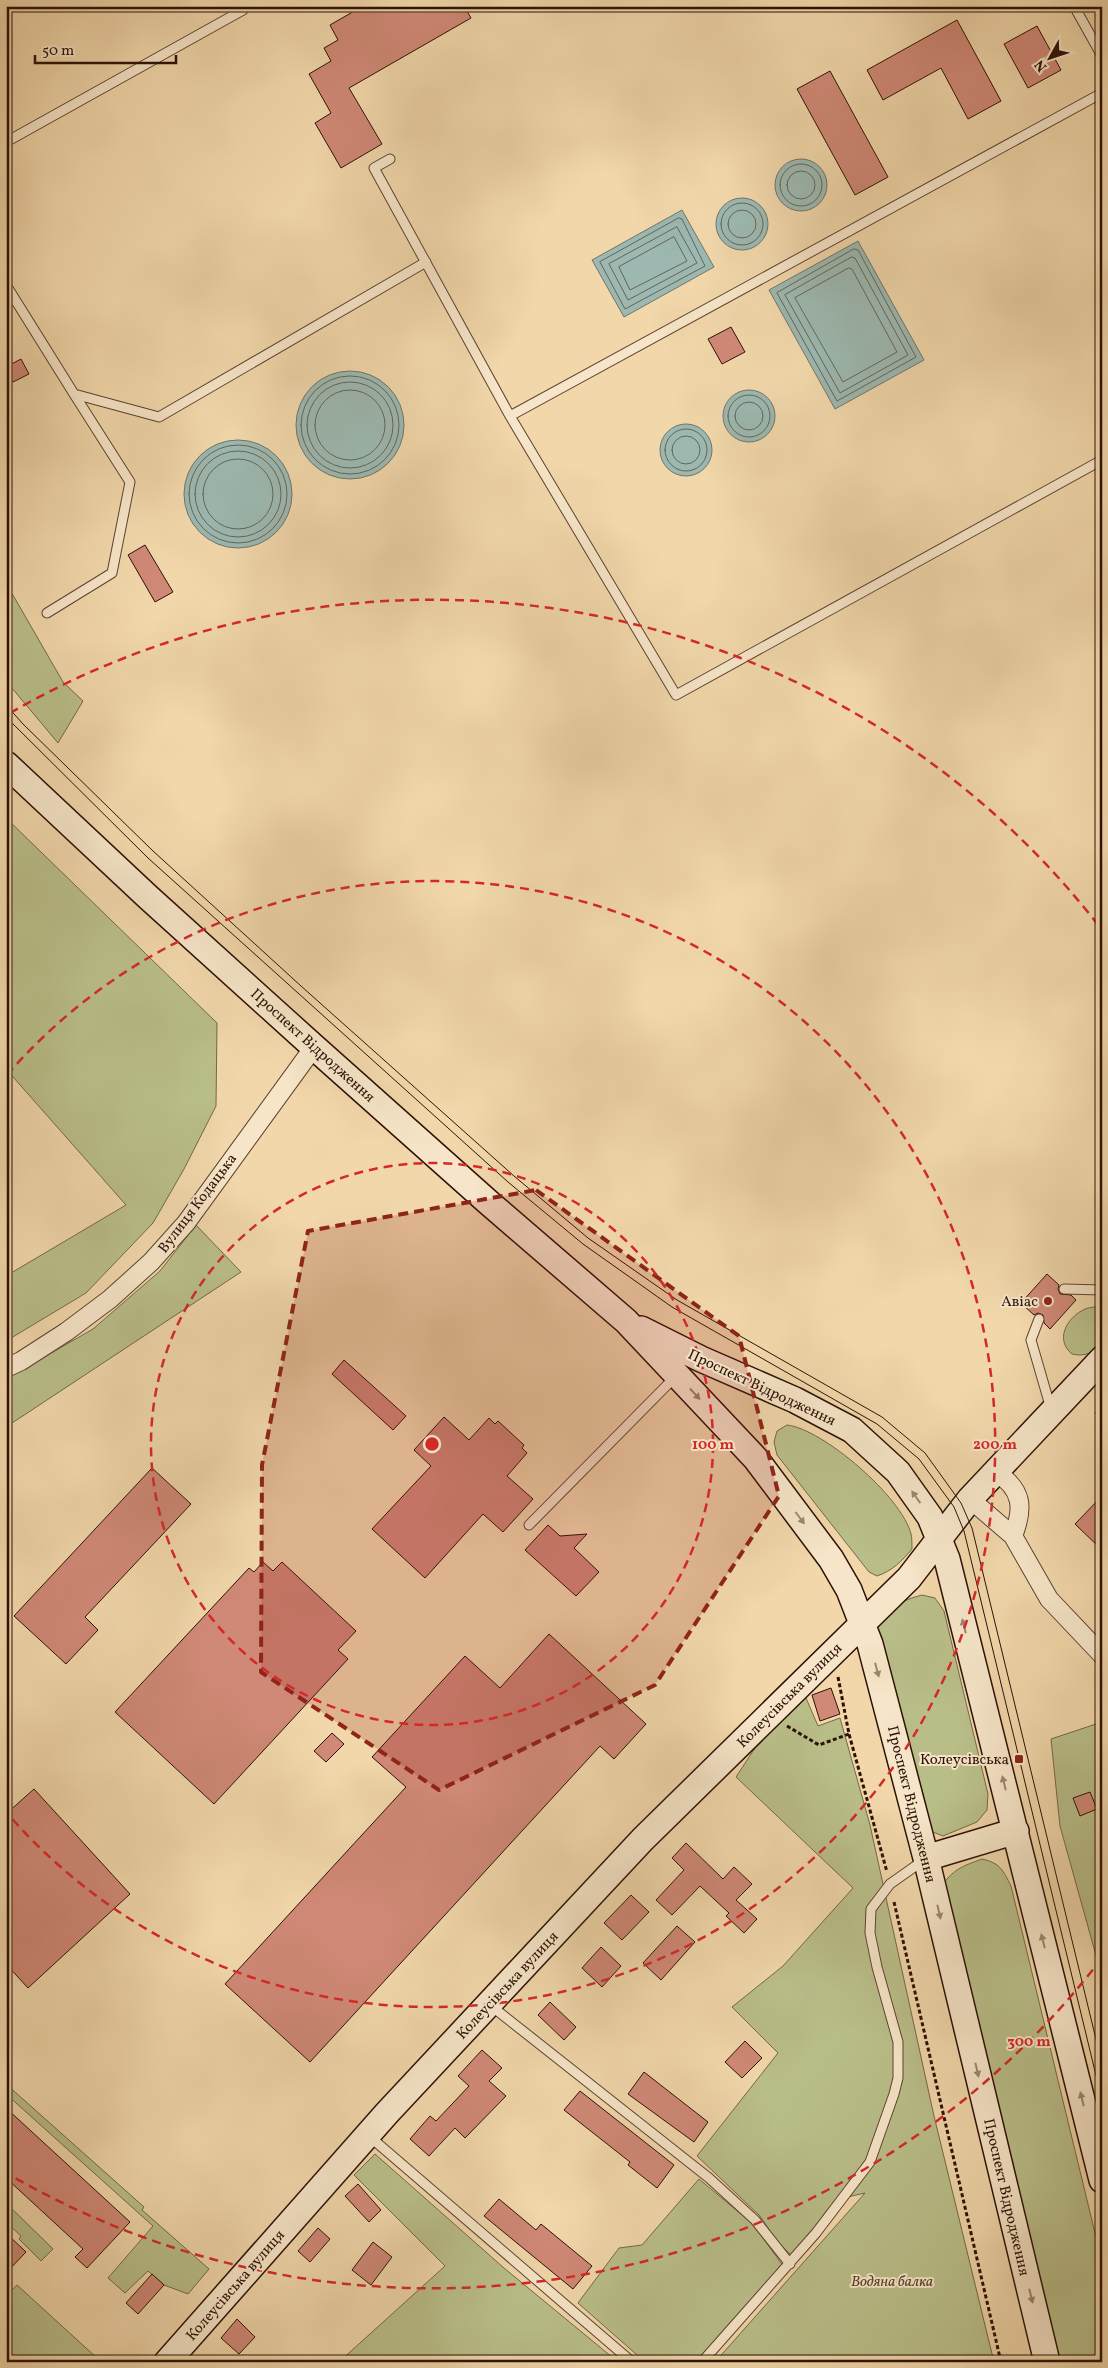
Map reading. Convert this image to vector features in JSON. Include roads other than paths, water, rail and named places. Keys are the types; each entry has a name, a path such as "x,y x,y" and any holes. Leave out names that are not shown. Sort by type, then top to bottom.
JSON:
{"street":[{"name":"Проспект Відродження","path":"6,764 148,897 314,1046 488,1202 626,1320 756,1459 831,1559 848,1590 870,1644 926,1858 1047,2362"},
{"name":"Вулиця Кодацька","path":"6,1368 21,1361 66,1332 110,1299 151,1262 186,1223 314,1046"},
{"name":"Проспект Відродження","path":"626,1320 701,1359 795,1400 852,1430 898,1472 930,1517 949,1567 1102,2180"},
{"name":"Колеусівська вулиця","path":"167,2362 368,2135 489,2004 643,1839 909,1578 970,1499 1102,1359"},
{"path":"996,1472 1006,1479 1017,1493 1021,1506 1020,1518 1012,1536"},
{"path":"970,1499 1012,1536 1049,1599 1102,1655"},
{"path":"926,1858 1016,1831"}],"lane":[{"path":"1074,6 1102,56"},
{"path":"6,142 243,10"},
{"path":"510,416 1102,93"},
{"path":"390,159 374,168 510,416 676,695 1102,460"},
{"path":"74,394 159,417 426,262"},
{"path":"6,285 130,482 112,573 47,613"},
{"path":"1064,1289 1102,1290"},
{"path":"1039,1319 1030,1340 1052,1412"},
{"path":"529,1525 677,1375"},
{"path":"702,2362 790,2264 870,2162 898,2078 898,2042 877,1968 870,1933 871,1909 890,1884 926,1858"},
{"path":"489,2004 709,2178 756,2220 790,2264"},
{"path":"368,2135 632,2362"}],"water":[{"path":"801,159 811,161 819,167 825,175 827,185 825,195 819,203 811,209 801,211 791,209 783,203 777,195 775,185 777,175 783,167 791,161"},
{"path":"742,198 752,200 760,206 766,214 768,224 766,234 760,242 752,248 742,250 732,248 724,242 718,234 716,224 718,214 724,206 732,200"},
{"path":"682,210 714,267 624,317 592,260"},
{"path":"858,241 924,360 835,409 769,290"},
{"path":"350,371 371,375 388,387 400,404 404,425 400,446 388,463 371,475 350,479 329,475 312,463 300,446 296,425 300,404 312,387 329,375"},
{"path":"749,390 759,392 767,398 773,406 775,416 773,426 767,434 759,440 749,442 739,440 731,434 725,426 723,416 725,406 731,398 739,392"},
{"path":"686,424 696,426 704,432 710,440 712,450 710,460 704,468 696,474 686,476 676,474 668,468 662,460 660,450 662,440 668,432 676,426"},
{"path":"238,440 259,444 276,456 288,473 292,494 288,515 276,532 259,544 238,548 217,544 200,532 188,515 184,494 188,473 200,456 217,444"}],"tram line":[{"path":"6,705 23,724 153,851 514,1176 588,1238 677,1300 882,1417 925,1453 961,1503 972,1528 1102,2064"},
{"path":"6,717 148,858 508,1182 583,1244 672,1307 877,1424 919,1459 954,1507 964,1531 1102,2100"}],"place":[{"name":"Авіас","path":"1048,1301"},
{"name":"Колеусівська","path":"1019,1759"}],"park label":[{"name":"Водяна балка","path":"892,2281"}]}
